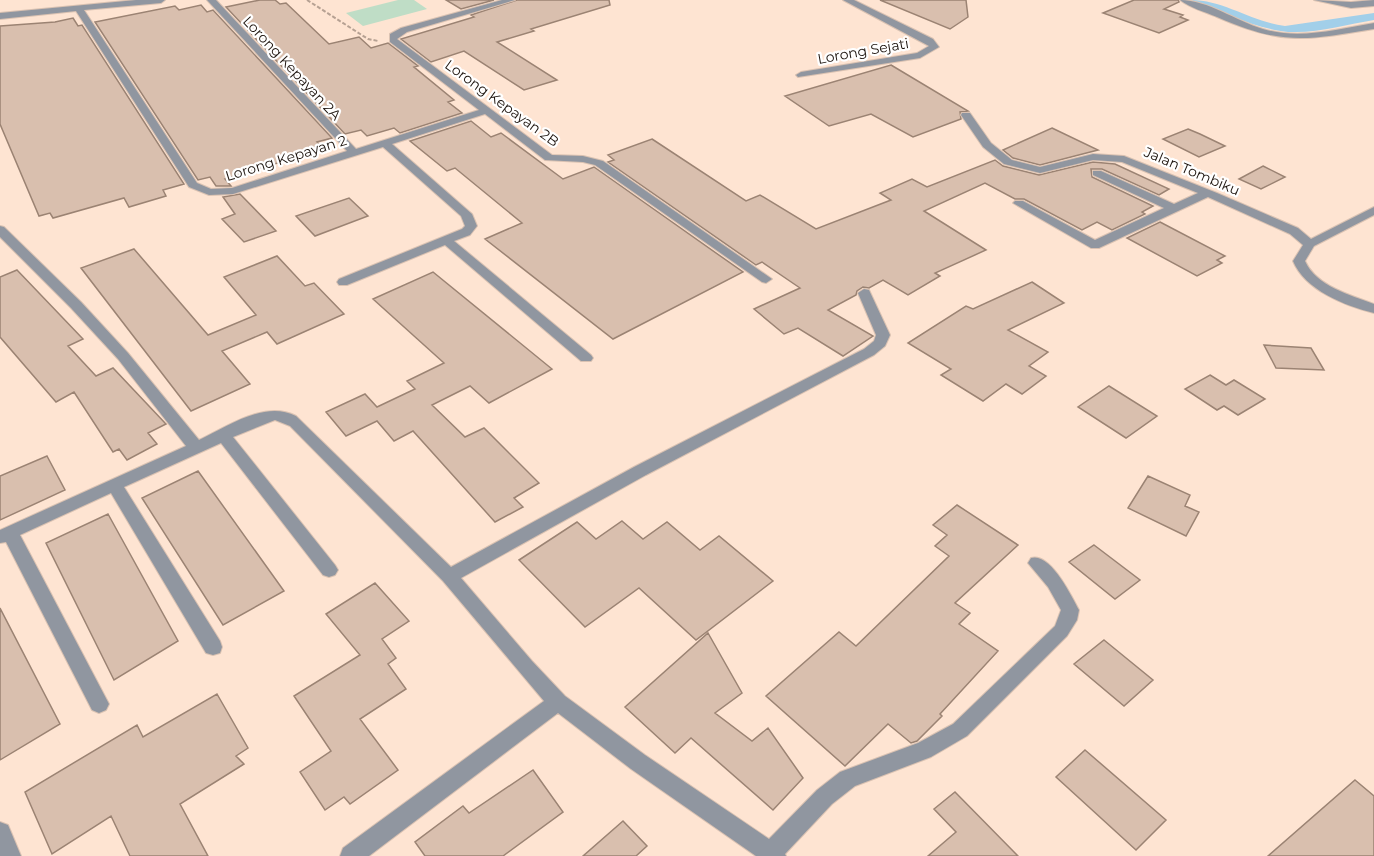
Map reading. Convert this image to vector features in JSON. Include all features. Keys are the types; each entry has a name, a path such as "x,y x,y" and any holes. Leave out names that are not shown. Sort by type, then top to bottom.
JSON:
{"street":[{"path":"0,16 26,9 79,9 161,0"},
{"name":"Lorong Kepayan 2A","path":"211,0 354,153"},
{"path":"393,40 393,36 404,30 511,0"},
{"name":"Lorong Sejati","path":"801,75 920,55 934,47 930,41 847,0"},
{"path":"1184,0 1284,36 1303,36 1374,26"},
{"path":"1318,0 1351,5 1374,3"},
{"name":"Lorong Kepayan 2","path":"79,9 193,185 201,190 220,193 233,191 485,111"},
{"name":"Lorong Kepayan 2B","path":"393,40 549,158 583,159 606,167 766,279"},
{"name":"Jalan Tombiku","path":"966,115 979,135 1008,162 1040,170 1093,157 1115,157 1207,193 1294,231 1310,244"},
{"path":"343,282 466,232 471,226 471,221 466,214 385,143"},
{"path":"1097,173 1175,209"},
{"path":"1019,203 1095,245 1207,193"},
{"path":"1374,210 1310,244 1299,261 1303,272 1321,285 1374,309"},
{"path":"0,230 76,305 123,356 196,447"},
{"path":"446,240 586,358"},
{"path":"449,576 640,471 869,352 880,343 883,335 864,293"},
{"path":"99,704 5,535 196,447 276,413 295,422 449,576 525,667 558,702 638,762 773,855 839,783 859,773 944,743 1061,631 1068,620 1070,610 1054,582 1036,563"},
{"path":"223,435 329,570"},
{"path":"114,484 213,647"},
{"path":"351,856 558,702"},
{"path":"0,832 10,856"}],"path":[{"path":"307,0 368,39 393,40"}],"green space":[{"path":"398,0 414,0 427,9 363,26 346,13"}],"water":[{"path":"1191,0 1227,7 1273,24 1285,26 1374,13 1374,20 1316,31 1284,31 1257,25"}],"building":[{"path":"260,0 286,3 329,44 359,37 371,48 388,43 418,66 414,67 454,100 448,102 462,113 400,133 394,128 367,136 361,130 345,134 226,7"},
{"path":"446,0 494,0 461,9"},
{"path":"517,0 609,0 610,5 497,42 557,80 524,90 464,51 431,62 401,39 474,17 471,15"},
{"path":"880,0 966,0 968,17 950,29"},
{"path":"1134,0 1178,0 1179,2 1164,9 1183,15 1180,17 1188,20 1159,33 1103,13"},
{"path":"201,5 207,12 213,10 332,138 317,142 324,149 225,179 231,186 216,186 210,177 198,180 95,22 175,6 179,10"},
{"path":"73,18 78,26 82,25 184,184 163,190 166,196 129,207 124,198 53,218 50,213 39,216 0,124 0,26 55,22"},
{"path":"891,65 968,111 960,112 961,119 913,137 871,114 829,126 785,96"},
{"path":"471,121 491,137 501,133 563,179 594,167 743,272 613,339 485,239 522,223 455,168 447,171 410,141"},
{"path":"1052,128 1098,150 1040,165 1013,158 1003,150"},
{"path":"1188,129 1225,146 1199,157 1163,139"},
{"path":"652,139 746,201 760,195 816,229 891,200 880,193 912,179 927,187 995,160 1003,166 1039,175 1093,162 1115,164 1169,189 1159,195 1102,169 1091,169 1092,177 1153,206 1142,212 1145,214 1112,230 1097,222 1082,230 1024,199 1015,199 985,183 924,211 986,250 935,273 940,276 908,295 883,280 869,288 863,287 857,291 856,295 828,310 873,336 843,356 798,328 784,334 754,309 800,288 762,262 756,265 608,162 614,160 608,155"},
{"path":"1263,166 1285,177 1261,189 1239,179"},
{"path":"240,194 276,231 244,242 222,219 235,214 223,197"},
{"path":"349,198 368,216 315,236 296,216"},
{"path":"1160,222 1225,256 1217,260 1222,263 1197,276 1127,238"},
{"path":"134,249 208,335 256,315 224,277 277,256 305,286 314,283 344,314 277,344 267,332 222,351 250,384 191,411 81,268"},
{"path":"17,270 83,339 68,346 96,376 113,368 166,424 148,433 157,444 127,460 119,449 113,452 74,392 56,402 0,337 0,277"},
{"path":"433,272 552,369 489,403 470,386 432,405 465,437 484,428 539,483 514,498 523,507 495,522 413,431 394,441 377,421 346,436 326,412 365,394 377,407 415,389 407,381 444,363 373,299"},
{"path":"1032,282 1064,303 1008,330 1048,352 1029,366 1046,376 1022,394 1006,384 983,401 941,375 951,369 908,343 966,306 973,309"},
{"path":"1264,345 1311,348 1324,370 1276,368"},
{"path":"1210,375 1226,385 1234,380 1265,399 1238,415 1224,406 1217,410 1185,389"},
{"path":"1109,386 1157,416 1126,438 1078,407"},
{"path":"47,456 65,490 0,520 0,476"},
{"path":"198,471 284,591 223,625 142,498"},
{"path":"1148,476 1190,495 1185,506 1199,512 1186,536 1128,508"},
{"path":"957,505 1018,545 955,603 970,613 959,624 998,651 940,714 942,716 917,741 911,743 888,724 845,766 766,696 839,632 856,646 949,556 935,546 947,535 933,525"},
{"path":"108,514 178,641 114,680 46,543"},
{"path":"622,521 643,539 667,522 700,550 719,536 773,581 696,640 639,588 585,627 519,560 577,522 596,539"},
{"path":"1094,545 1140,580 1115,599 1069,562"},
{"path":"375,583 409,621 382,639 396,658 388,664 406,689 360,719 398,770 350,804 344,797 325,810 300,772 331,751 294,696 360,655 326,614"},
{"path":"0,608 60,724 0,760"},
{"path":"708,633 742,693 715,713 752,741 768,728 803,778 773,810 691,738 675,753 625,707"},
{"path":"1104,640 1153,680 1124,706 1074,664"},
{"path":"217,694 248,748 236,756 244,764 180,804 208,856 130,856 111,816 52,854 25,792 137,725 143,737"},
{"path":"1085,750 1166,820 1136,850 1056,777"},
{"path":"533,770 563,812 503,856 425,856 415,842 463,806 469,813"},
{"path":"1355,780 1374,796 1374,856 1268,856"},
{"path":"955,792 1018,856 928,856 956,832 934,809"},
{"path":"623,821 647,846 636,856 583,856"}]}
